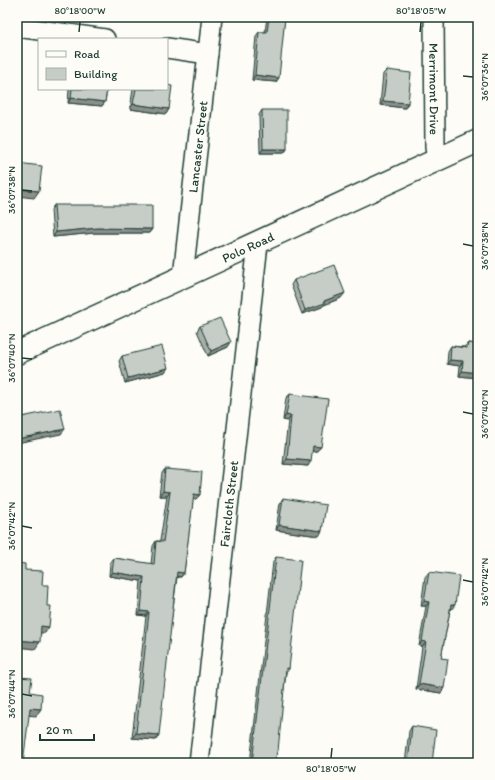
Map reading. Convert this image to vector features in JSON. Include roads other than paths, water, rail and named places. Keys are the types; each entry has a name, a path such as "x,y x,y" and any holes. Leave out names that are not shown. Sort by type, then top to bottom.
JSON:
{"main road":[{"name":"Polo Road","path":"17,353 183,276 258,244 478,141"}],"street":[{"name":"Lancaster Street","path":"183,276 212,17"},
{"name":"Merrimont Drive","path":"434,17 435,147 438,160"},
{"path":"17,27 97,38"},
{"path":"168,48 208,54"},
{"name":"Faircloth Street","path":"199,763 258,244"}]}
